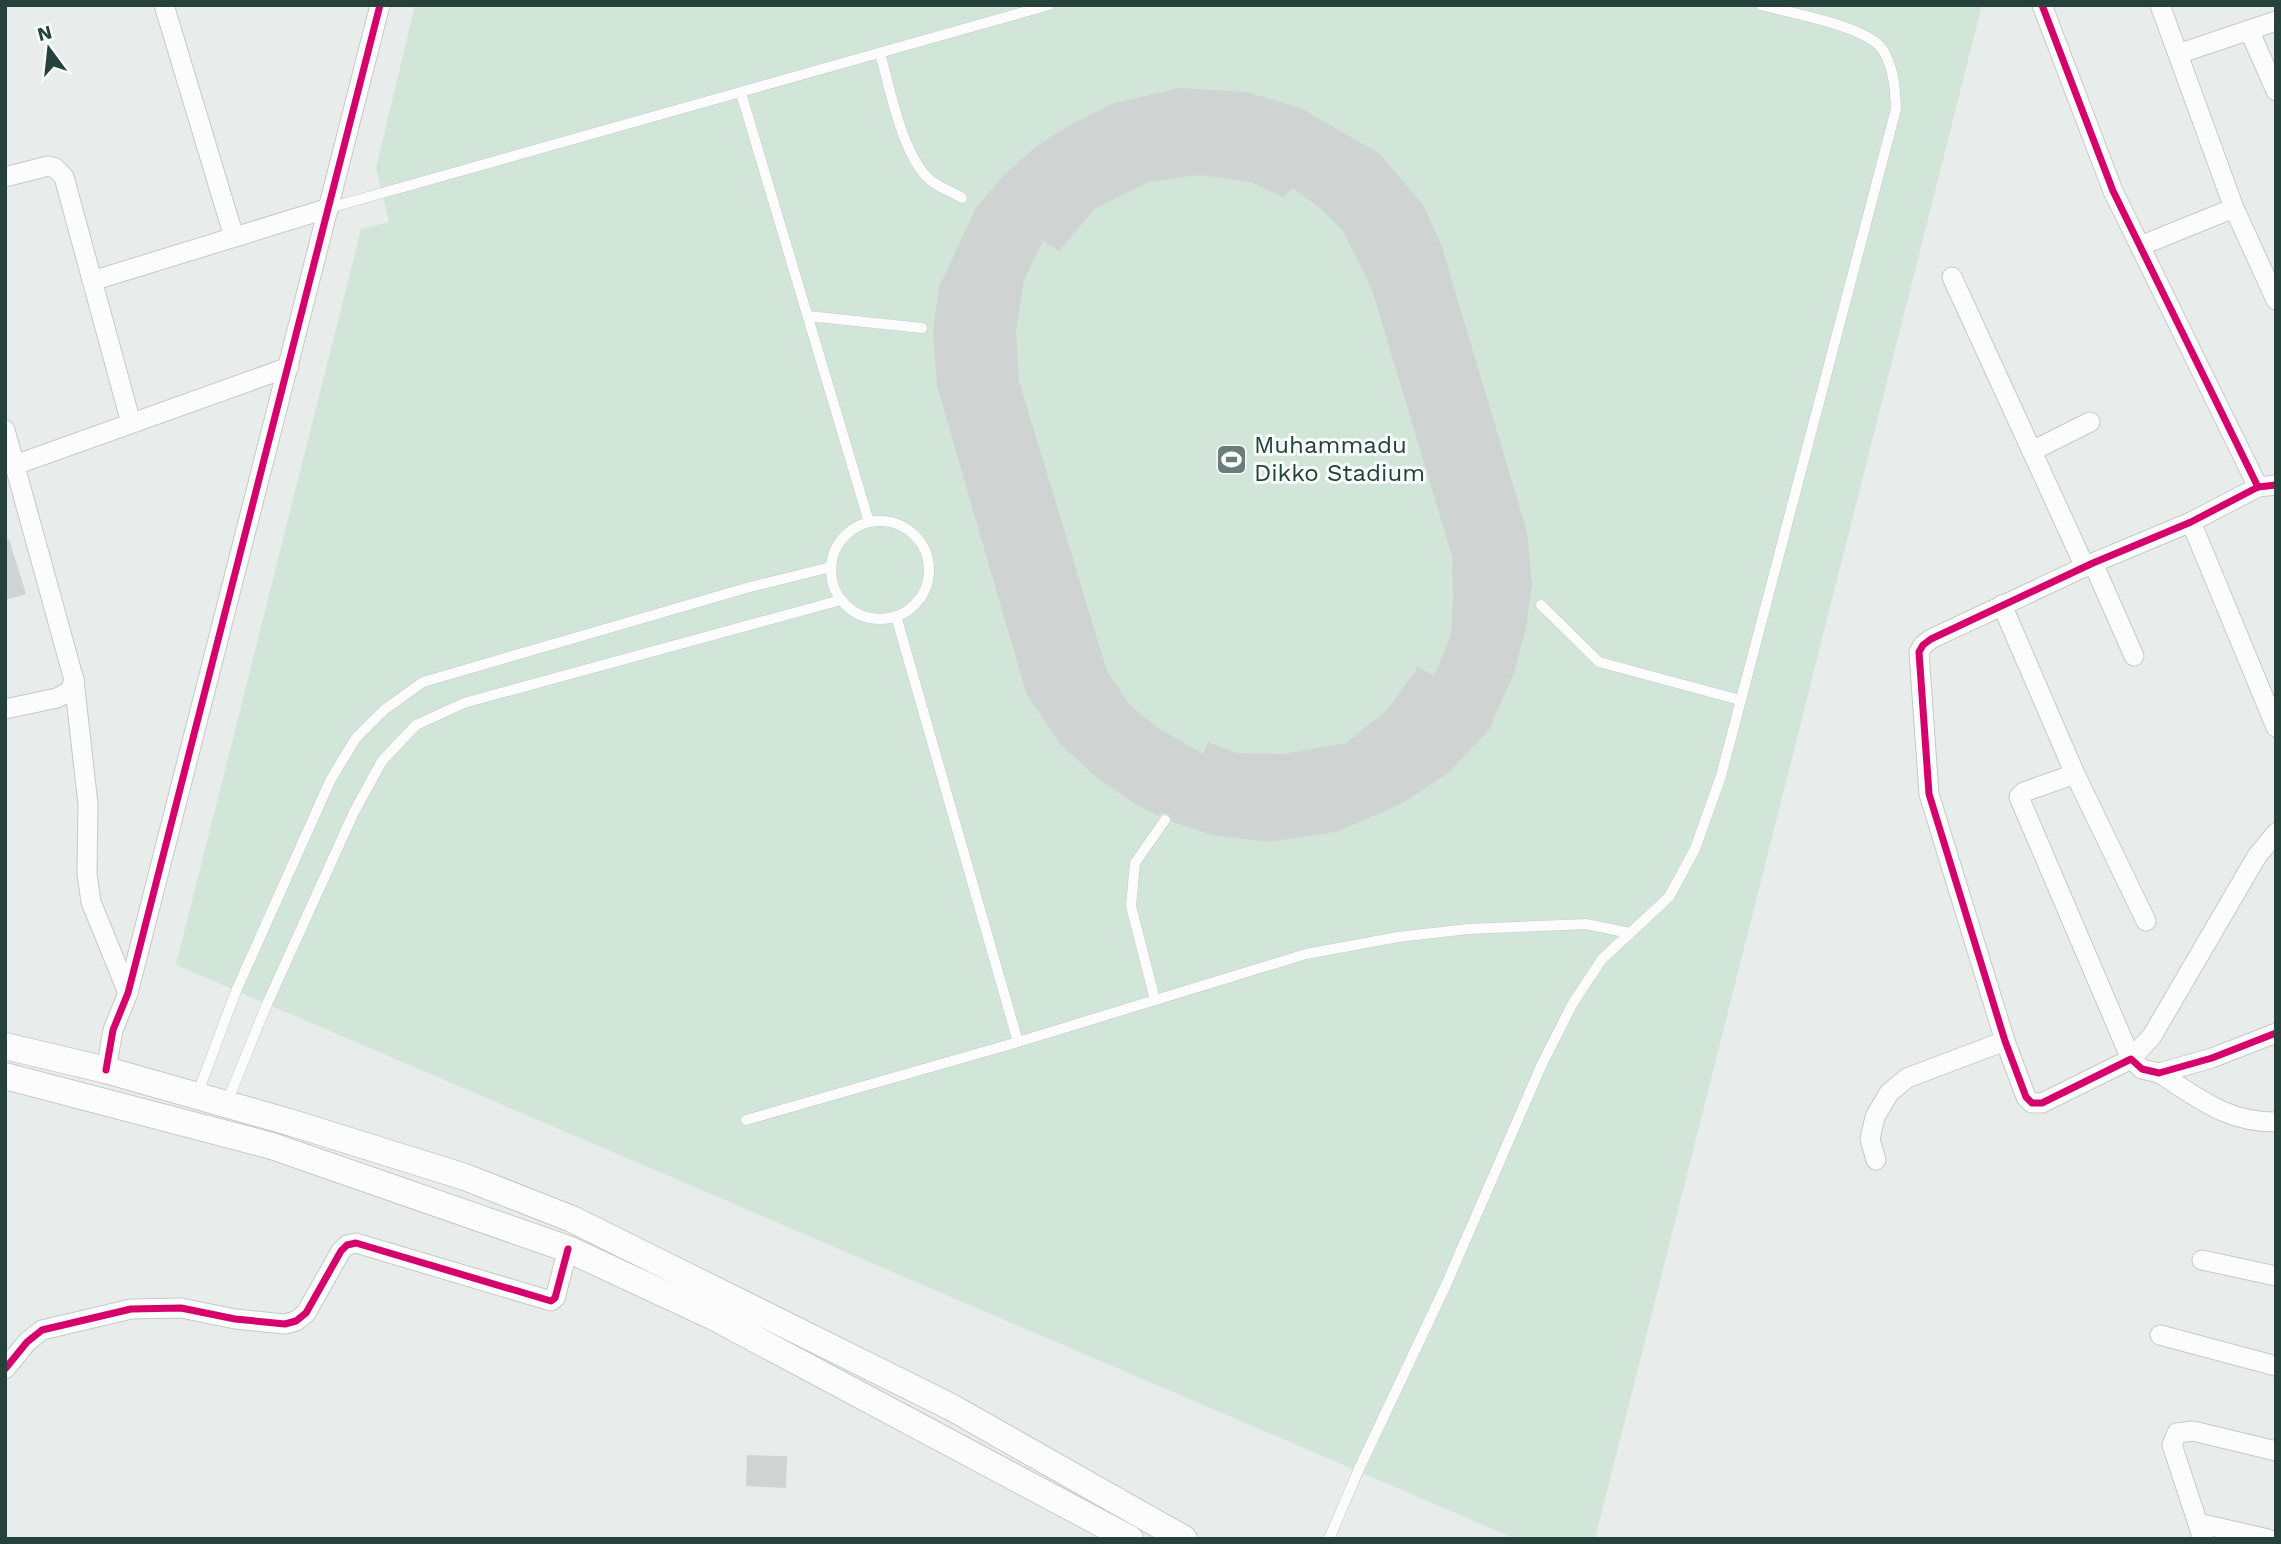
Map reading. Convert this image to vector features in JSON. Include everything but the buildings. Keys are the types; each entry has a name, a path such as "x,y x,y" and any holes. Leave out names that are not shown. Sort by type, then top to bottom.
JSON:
{"main road":[{"path":"5,1046 106,1070 226,1104 465,1177 572,1219 951,1407 1184,1539"},
{"path":"5,1076 272,1146 568,1249 714,1317 1130,1539"}],"street":[{"path":"164,5 234,237"},
{"path":"106,1070 113,1030 128,993 380,5"},
{"path":"2042,5 2113,191 2140,246 2271,486 2002,605 1931,639 1919,652 1929,794 2006,1041 2026,1097 2032,1103 2042,1103 2131,1059 2152,1036 2257,856 2276,833"},
{"path":"2160,5 2234,208 2276,300"},
{"path":"2178,54 2276,21"},
{"path":"2249,30 2276,91"},
{"path":"5,177 48,166 55,168 64,177 131,424"},
{"path":"92,281 329,208"},
{"path":"2140,246 2234,208"},
{"path":"1952,277 2032,452 2134,656"},
{"path":"15,465 289,367"},
{"path":"2032,452 2090,422"},
{"path":"5,430 74,680 88,804 87,874 91,901 128,993"},
{"path":"2191,522 2276,727"},
{"path":"2002,605 2075,774 2146,921"},
{"path":"5,709 57,698 70,691 74,680"},
{"path":"2075,774 2019,797 2131,1059 2142,1069 2160,1073 2223,1114 2256,1122 2276,1122"},
{"path":"2160,1073 2212,1058 2276,1033"},
{"path":"1876,1160 1870,1139 1875,1117 1889,1093 1907,1078 2006,1041"},
{"path":"5,1369 27,1342 42,1330 131,1309 181,1308 235,1319 285,1324 296,1321 306,1313 341,1251 347,1245 356,1243 551,1301 555,1298 568,1249"},
{"path":"2202,1260 2276,1276"},
{"path":"2160,1335 2276,1366"},
{"path":"2268,1539 2201,1531 2172,1446 2177,1433 2193,1431 2276,1451"}],"lane":[{"path":"329,208 1049,5"},
{"path":"1329,1539 1358,1471 1446,1285 1542,1064 1573,1003 1602,959 1669,897 1695,849 1720,776 1896,108 1895,78 1881,48 1854,29 1761,5"},
{"path":"880,53 898,119 911,153 929,179 962,198"},
{"path":"741,93 869,522"},
{"path":"808,316 922,328"},
{"path":"869,522 894,523 906,528 916,536 928,558 928,582 923,593 907,611 896,616 872,618 860,615 841,600 833,585 831,567 838,543 857,526 869,522"},
{"path":"197,1096 236,991 331,779 356,738 384,709 423,682 737,591 831,567"},
{"path":"226,1104 267,1004 354,812 382,761 416,725 464,703 841,600"},
{"path":"1541,605 1600,662 1740,700"},
{"path":"896,616 1018,1042"},
{"path":"1155,1000 1131,906 1135,863 1165,820"},
{"path":"746,1120 1018,1042 1306,954 1398,937 1468,929 1586,924 1630,933"}],"green space":[{"path":"415,5 1982,5 1595,1539 1516,1539 176,965 361,229 389,222 376,168"}],"cycle path":[{"path":"106,1070 113,1030 128,993 380,5"},
{"path":"2042,5 2113,191 2258,487"},
{"path":"2276,485 2258,487 2191,522 2093,563 1931,639 1919,652 1929,794 2005,1041 2026,1097 2032,1103 2042,1103 2131,1059 2142,1069 2159,1073 2212,1058 2276,1033"},
{"path":"5,1369 27,1342 42,1330 131,1309 181,1308 235,1319 285,1324 296,1321 306,1313 341,1251 347,1245 356,1243 551,1301 555,1298 568,1249"}],"place":[{"name":"Muhammadu Dikko Stadium","path":"1231,459"}]}
